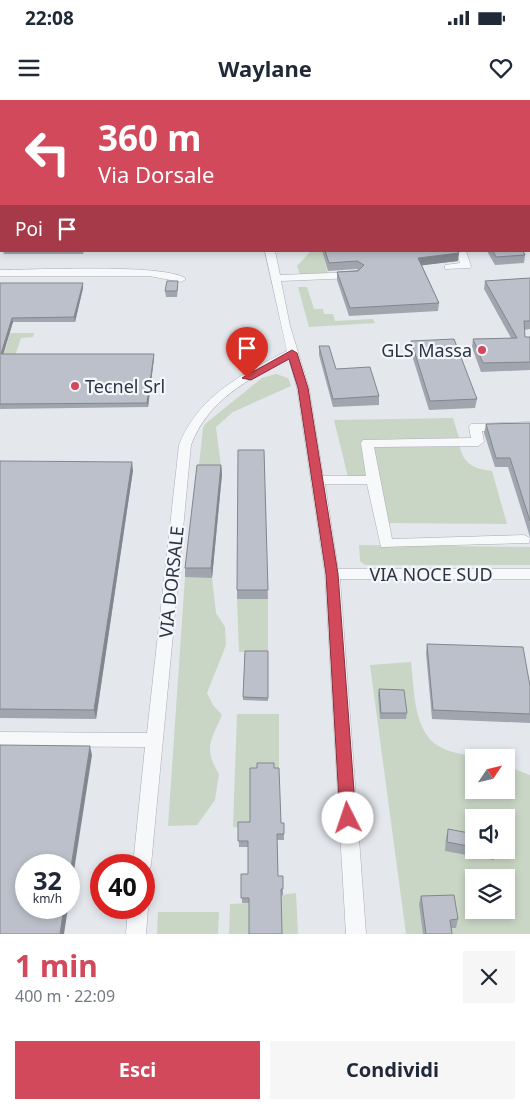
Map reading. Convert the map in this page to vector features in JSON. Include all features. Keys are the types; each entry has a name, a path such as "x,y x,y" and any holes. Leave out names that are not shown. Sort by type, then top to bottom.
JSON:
{"street":[{"path":"270,252 284,326 303,388 332,574 356,934"},
{"path":"449,267 466,266 461,252"},
{"path":"0,273 149,274 181,279"},
{"name":"VIA DORSALE","path":"143,854 184,455 188,433 196,417 222,395 260,370 292,353"},
{"path":"524,540 386,544 367,443 478,442 474,427 530,426"},
{"path":"318,480 373,480"},
{"name":"VIA NOCE SUD","path":"332,574 530,574"},
{"path":"0,739 154,740"},
{"path":"136,934 137,919"}],"lane":[{"path":"276,278 357,274"}],"green space":[{"path":"310,252 322,252 328,274 300,275 297,266"},
{"path":"298,287 307,287 314,309 323,309 324,314 333,314 335,321 373,319 375,323 309,327"},
{"path":"0,333 34,333 33,337 21,338 14,359 0,358 0,348 6,347 9,336 0,336"},
{"path":"276,374 288,378 291,386 233,412 216,427 222,474 198,474 205,424 262,378"},
{"path":"453,418 459,438 363,440 361,444 366,476 348,477 334,420"},
{"path":"459,444 466,461 480,469 492,471 507,524 387,523 373,446"},
{"path":"359,545 530,547 530,565 365,565 360,561"},
{"path":"185,577 212,577 216,613 225,627 226,645 207,693 213,705 222,715 210,744 211,758 219,774 215,800 197,825 168,826"},
{"path":"237,599 268,599 268,651 239,652"},
{"path":"411,662 415,702 424,730 429,738 438,746 465,755 465,799 515,799 515,769 530,775 530,934 448,934 452,904 423,934 406,934 370,665"},
{"path":"237,714 279,714 279,774 251,828 233,827"},
{"path":"296,893 298,934 282,934 281,895"},
{"path":"249,903 249,934 229,934 230,904"},
{"path":"158,912 219,912 218,934 157,934"}],"building":[{"path":"325,252 459,253 418,258 439,303 350,308 337,272 358,271 364,265 357,261 329,263"},
{"path":"494,252 524,252 525,255 496,257"},
{"path":"530,278 530,321 524,321 525,337 530,337 530,362 483,363 473,339 517,338 485,281"},
{"path":"167,281 178,281 177,291 165,291"},
{"name":"Tecnel Srl","path":"0,283 83,283 74,317 12,318 1,354 154,354 147,403 0,404"},
{"path":"454,339 477,399 430,401 411,341"},
{"path":"319,346 329,346 336,369 370,367 379,396 333,399"},
{"path":"530,423 530,521 510,458 496,458 486,424"},
{"path":"238,450 264,450 268,590 237,590"},
{"path":"0,461 132,462 94,710 0,709"},
{"path":"197,465 221,465 211,568 185,568"},
{"path":"427,644 523,647 530,686 530,714 433,710"},
{"path":"245,651 268,651 268,698 243,697"},
{"path":"379,689 404,690 407,713 381,713"},
{"path":"0,745 90,746 73,854 15,854 15,919 62,919 60,934 0,934"},
{"path":"257,763 274,763 274,768 279,768 281,823 284,823 284,834 277,834 278,876 283,876 283,889 281,889 282,934 249,934 249,898 241,898 241,874 248,874 248,841 238,841 238,822 250,822 250,768 257,768"},
{"path":"448,829 465,832 465,845 447,842"},
{"path":"454,895 458,919 450,920 452,934 426,934 421,896"}],"place":[{"name":"GLS Massa","path":"482,350"},
{"name":"Tecnel Srl","path":"75,386"}],"route":[{"path":"247,378 292,353 303,388 332,574 348,818"}]}
